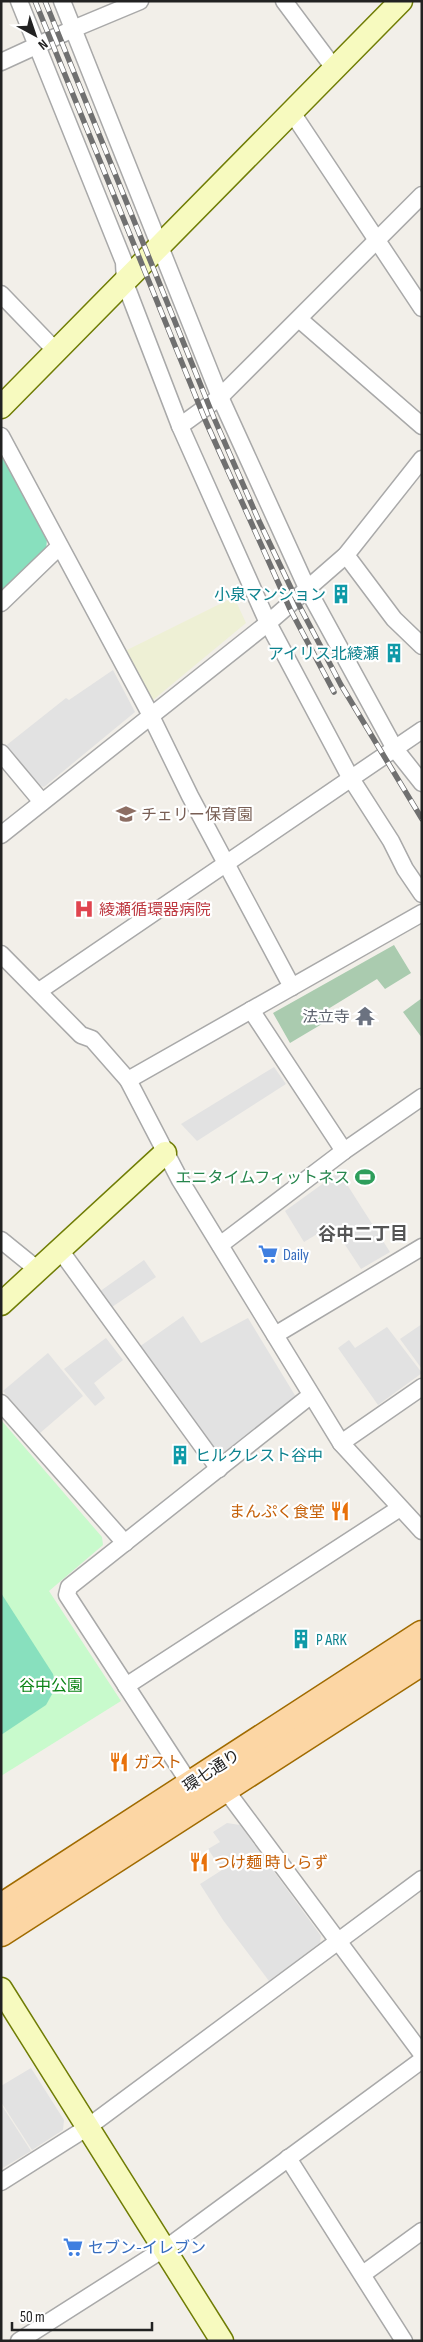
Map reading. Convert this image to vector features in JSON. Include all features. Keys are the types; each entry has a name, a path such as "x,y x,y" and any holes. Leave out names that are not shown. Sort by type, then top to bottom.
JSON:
{"main road":[{"name":"環七通り","path":"1,1907 422,1634"},
{"name":"環七通り","path":"1,1933 422,1662"}],"street":[{"path":"20,1 124,262 125,283 180,426 268,623 350,777 422,894"},
{"path":"62,1 220,397 307,588 395,749 422,783"},
{"path":"1,62 73,28 140,1"},
{"path":"284,1 334,68"},
{"path":"1,407 401,1"},
{"path":"292,111 422,308"},
{"path":"180,426 220,397 422,195"},
{"path":"1,294 56,351"},
{"path":"299,319 422,426"},
{"path":"1,436 292,986"},
{"path":"1,835 268,623 346,555 422,459"},
{"path":"1,603 59,547"},
{"path":"346,555 394,619 422,646"},
{"path":"39,992 350,777 422,730"},
{"path":"1,752 42,802"},
{"path":"128,1080 422,913"},
{"path":"1,954 81,1035 92,1039 128,1080 166,1153 310,1396 341,1443 422,1531"},
{"path":"251,1010 344,1151"},
{"path":"220,1245 344,1151 422,1097"},
{"path":"1,1304 166,1153"},
{"path":"1,1240 38,1270"},
{"path":"275,1336 422,1247"},
{"path":"60,1250 219,1469"},
{"path":"341,1443 422,1387"},
{"path":"190,1784 67,1595 69,1587 310,1396"},
{"path":"1,1403 125,1542"},
{"path":"126,1686 400,1508"},
{"path":"225,1789 422,2054"},
{"path":"1,2182 88,2127 422,1880"},
{"path":"1,1989 222,2341"},
{"path":"19,2341 164,2248 422,2060"},
{"path":"288,2158 404,2341"},
{"path":"363,2274 422,2231"}],"green space":[{"path":"1,449 47,539 46,551 1,594"},
{"path":"234,597 246,623 153,700 125,651"},
{"path":"394,945 411,973 385,989 377,979 328,1009 332,1018 290,1043 273,1013"},
{"path":"422,998 422,1038 403,1012"},
{"name":"谷中公園","path":"1,1420 102,1537 103,1545 49,1591 121,1701 1,1776"},
{"path":"1,1593 53,1674 56,1687 46,1705 1,1735"}],"shaded area":[{"path":"113,670 135,712 44,787 36,784 3,748 66,698 69,700"},
{"path":"274,1067 286,1084 197,1141 181,1124"},
{"path":"339,1172 390,1252 361,1269 332,1225 304,1242 285,1211"},
{"path":"144,1260 156,1277 112,1307 99,1292"},
{"path":"183,1316 201,1343 248,1318 296,1397 218,1457 139,1347"},
{"path":"422,1324 422,1369 400,1339"},
{"path":"387,1327 422,1373 378,1405 338,1348 349,1340 355,1348"},
{"path":"106,1338 123,1360 94,1383 105,1398 95,1406 64,1369"},
{"path":"48,1353 83,1396 40,1433 3,1391"},
{"path":"227,1823 240,1825 321,1936 320,1943 269,1981 223,1920 200,1884 222,1870 208,1849 220,1842 213,1832"},
{"path":"31,2068 64,2120 63,2130 32,2150 1,2102 1,2086"},
{"path":"1,2104 31,2151 1,2169"}],"railway":[{"path":"35,1 206,422 290,609 334,692"},
{"path":"45,1 214,418 259,521 300,607 341,685 422,819"}],"place":[{"name":"小泉マンション","path":"341,594"},
{"name":"アイリス北綾瀬","path":"394,653"},
{"name":"チェリー保育園","path":"126,814"},
{"name":"綾瀬循環器病院","path":"84,909"},
{"name":"法立寺","path":"365,1016"},
{"name":"エニタイムフィットネス","path":"365,1177"},
{"name":"Daily","path":"268,1254"},
{"name":"ヒルクレスト谷中","path":"180,1455"},
{"name":"まんぷく食堂","path":"340,1511"},
{"name":"P ARK","path":"301,1639"},
{"name":"ガスト","path":"119,1762"},
{"name":"つけ麺 時しらず","path":"199,1862"},
{"name":"セブン-イレブン","path":"73,2247"}],"district":[{"name":"谷中二丁目","path":"363,1234"}]}
